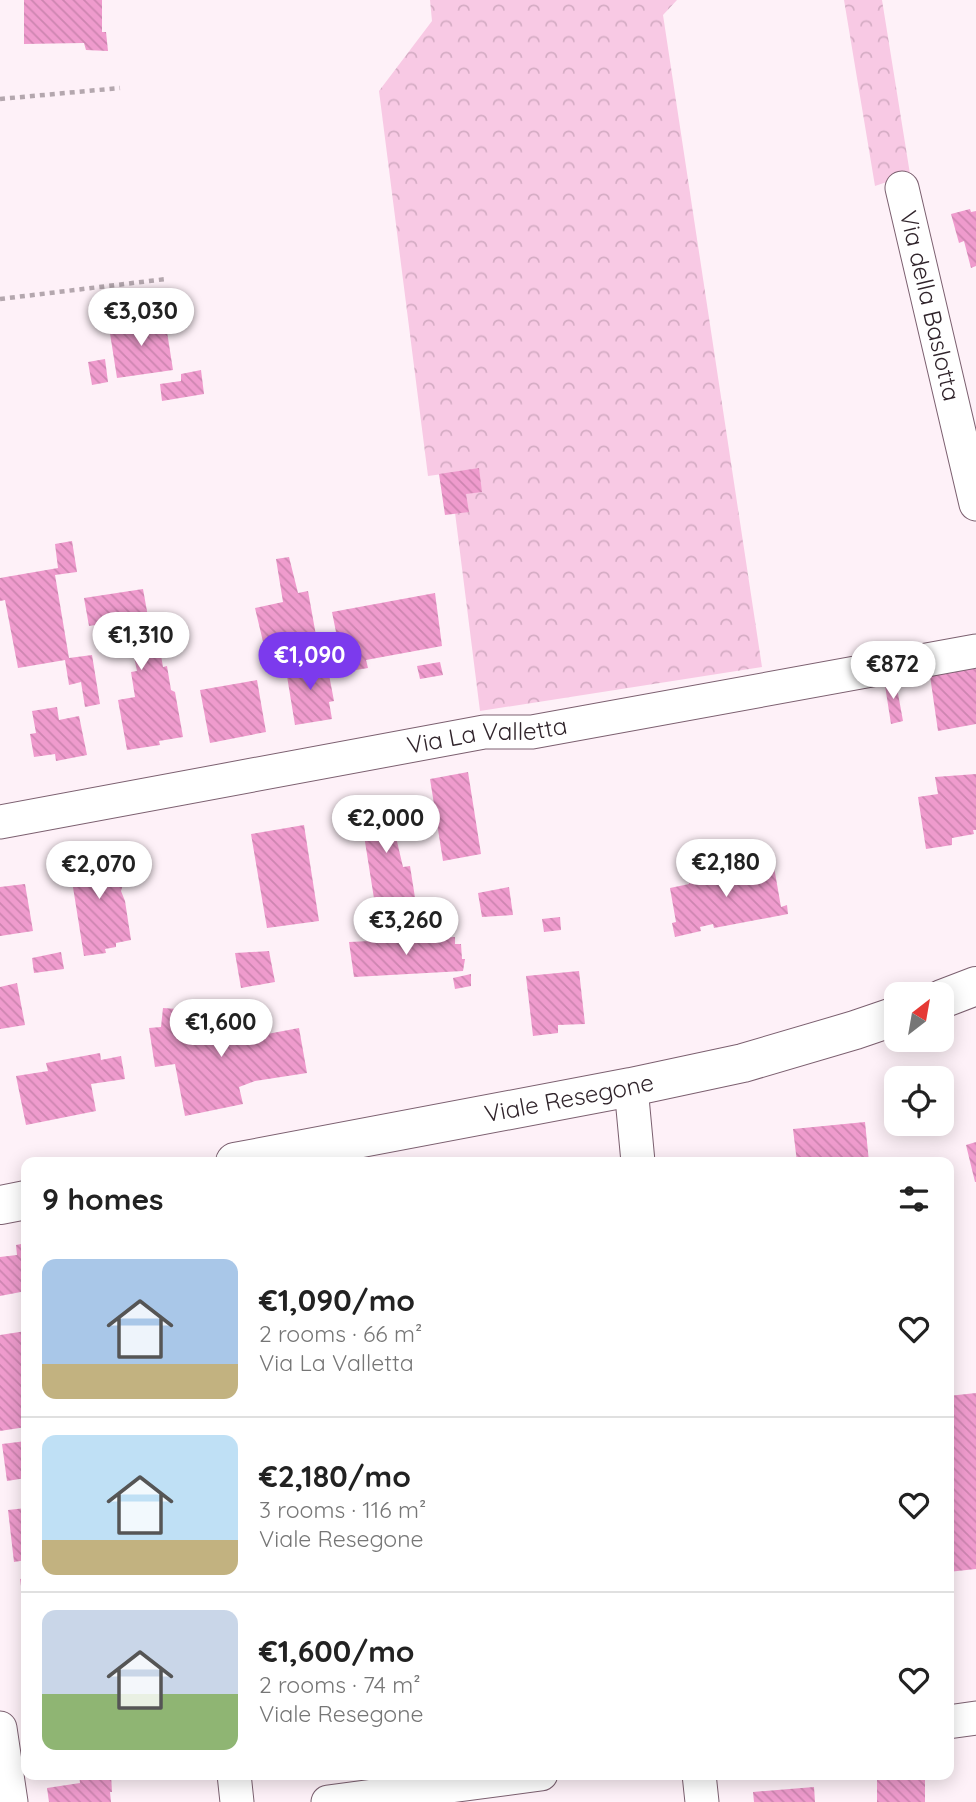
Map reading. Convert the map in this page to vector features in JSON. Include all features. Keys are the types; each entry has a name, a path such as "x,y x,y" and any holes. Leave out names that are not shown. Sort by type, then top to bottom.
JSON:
{"street":[{"name":"Via della Baslotta","path":"902,188 976,504"},
{"name":"Via La Valletta","path":"0,822 484,732 533,732 976,651"},
{"path":"954,994 976,986"},
{"name":"Viale Resegone","path":"288,1157 363,1150 743,1063 884,1020"},
{"path":"631,1087 638,1157"},
{"path":"0,1205 21,1201"},
{"path":"954,1721 976,1718"},
{"path":"0,1728 11,1802"},
{"path":"235,1780 237,1802"},
{"path":"700,1780 702,1802"},
{"path":"328,1802 446,1781 534,1784"}],"path":[{"path":"0,99 120,88"},
{"path":"0,299 166,279"}],"green space":[{"path":"430,0 677,0 663,15 762,667 480,711 450,473 428,476 379,91 432,21"},
{"path":"844,0 882,0 910,174 875,186"}],"building":[{"path":"24,0 102,0 102,32 106,32 108,51 86,50 84,43 24,44"},
{"path":"970,209 971,212 976,211 976,266 971,268 964,241 959,243 951,214"},
{"path":"165,319 173,370 117,378 109,327"},
{"path":"105,359 108,382 92,385 88,362"},
{"path":"201,370 204,394 162,401 160,384 181,381 181,374"},
{"path":"479,468 482,492 466,494 469,512 445,515 439,474"},
{"path":"72,541 77,572 55,575 69,658 92,655 100,704 85,707 81,682 69,685 65,660 18,668 5,600 0,601 0,578 58,568 55,544"},
{"path":"289,557 298,593 308,591 317,641 265,650 255,608 283,602 276,559"},
{"path":"143,589 150,628 156,626 163,667 167,666 171,690 175,692 183,737 159,741 160,745 127,750 118,700 135,697 131,672 137,671 128,628 125,620 89,626 84,598"},
{"path":"435,593 442,646 366,660 368,668 344,672 332,612"},
{"path":"309,661 309,668 327,664 334,701 329,702 332,719 295,725 285,664"},
{"path":"440,662 443,675 420,679 417,666"},
{"path":"976,667 976,724 938,731 930,676"},
{"path":"895,677 903,721 891,724 884,679"},
{"path":"257,680 266,732 210,743 200,690"},
{"path":"57,707 59,720 79,716 87,755 56,761 55,754 34,757 30,734 36,733 32,711"},
{"path":"468,772 481,854 443,861 430,779"},
{"path":"976,774 974,834 952,838 952,845 926,849 918,797 938,794 935,777"},
{"path":"398,796 402,818 398,819 400,832 395,833 403,867 410,866 416,904 376,911 359,804"},
{"path":"304,825 319,921 267,928 251,834"},
{"path":"109,849 110,854 115,853 118,873 124,881 121,891 131,940 116,943 116,947 105,949 106,953 84,956 68,856"},
{"path":"743,864 744,871 774,867 781,907 787,905 788,914 714,928 713,924 700,927 701,931 675,937 672,923 676,922 670,888 698,880 697,873"},
{"path":"25,884 33,931 0,936 0,887"},
{"path":"509,887 513,915 482,917 478,893"},
{"path":"560,917 561,930 544,932 542,919"},
{"path":"455,937 455,944 461,944 462,959 465,959 463,971 354,977 349,942"},
{"path":"269,951 275,982 241,988 235,953"},
{"path":"61,952 64,969 34,973 32,958"},
{"path":"579,971 585,1024 558,1025 558,1033 533,1036 526,976"},
{"path":"471,974 471,986 455,989 453,978"},
{"path":"17,983 25,1025 0,1029 0,987"},
{"path":"163,1008 192,1010 192,1020 227,1021 230,1041 299,1028 307,1073 255,1081 239,1087 243,1104 185,1116 175,1064 155,1067 149,1028 161,1027"},
{"path":"100,1053 101,1060 121,1056 125,1079 91,1084 96,1111 26,1125 16,1076 48,1071 46,1063"},
{"path":"865,1122 868,1157 796,1157 793,1129"},
{"path":"976,1142 976,1182 975,1182 966,1145"},
{"path":"21,1244 21,1292 0,1296 0,1257 17,1255 16,1245"},
{"path":"21,1332 21,1428 0,1431 0,1335"},
{"path":"976,1393 976,1569 954,1571 954,1395"},
{"path":"21,1442 21,1479 7,1481 2,1444"},
{"path":"21,1509 21,1561 14,1562 8,1510"},
{"path":"80,1780 111,1780 111,1802 49,1802 47,1788 80,1783"},
{"path":"877,1780 925,1780 925,1802 877,1802"},
{"path":"814,1787 815,1802 754,1802 753,1792"}]}
